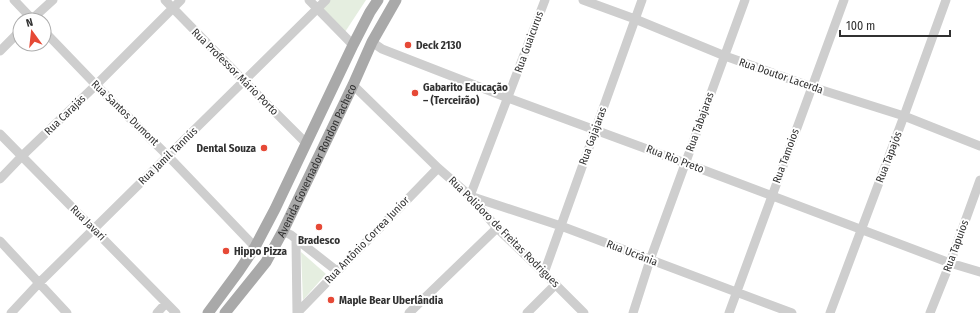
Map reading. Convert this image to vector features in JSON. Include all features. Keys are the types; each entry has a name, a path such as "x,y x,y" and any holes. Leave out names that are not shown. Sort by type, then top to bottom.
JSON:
{"main road":[{"name":"Avenida Governador Rondon Pacheco","path":"208,313 255,247 275,209 353,44 378,0"},
{"name":"Avenida Governador Rondon Pacheco","path":"225,313 266,262 283,231 372,42 396,0"}],"street":[{"path":"14,0 25,12"},
{"path":"40,12 53,0"},
{"name":"Rua Professor Mário Porto","path":"165,0 306,143"},
{"name":"Rua Carajás","path":"0,178 181,0"},
{"path":"309,0 353,44"},
{"name":"Rua Jamil Tannús","path":"10,313 38,283 326,0"},
{"name":"Rua Guaicurus","path":"470,196 545,0"},
{"name":"Rua Doutor Lacerda","path":"583,0 725,56 812,87 904,116 980,146"},
{"name":"Rua Gajajaras","path":"544,273 642,0"},
{"name":"Rua Tabajaras","path":"633,313 650,260 745,0"},
{"name":"Rua Tamoios","path":"729,313 844,0"},
{"name":"Rua Tapajós","path":"830,313 946,0"},
{"path":"0,51 12,39"},
{"name":"Rua Santos Dumont","path":"52,39 168,156 255,247"},
{"name":"Rua Rio Preto","path":"372,42 382,49 508,98 950,263 980,272"},
{"name":"Rua Polidoro de Freitas Rodrigues","path":"353,85 438,168 470,196 497,228 584,313"},
{"name":"Rua Javari","path":"0,134 176,313"},
{"name":"Rua Antônio Correa Junior","path":"297,313 438,168"},
{"name":"Rua Tapuios","path":"930,313 980,180"},
{"name":"Rua Ucrânia","path":"470,196 561,226 792,313"},
{"path":"409,313 497,228"},
{"path":"283,231 291,235 337,271"},
{"path":"0,240 67,313"},
{"path":"296,240 297,313"},
{"path":"527,313 556,284"},
{"path":"156,313 166,303"}],"shaded area":[{"path":"327,0 366,0 343,35 317,9"},
{"path":"301,252 326,274 303,300"}],"place":[{"name":"Deck 2130","path":"408,45"},
{"name":"Gabarito Educação – (Terceirão)","path":"415,93"},
{"name":"Dental Souza","path":"264,148"},
{"name":"Bradesco","path":"319,227"},
{"name":"Hippo Pizza","path":"226,251"},
{"name":"Maple Bear Uberlândia","path":"331,300"}]}
